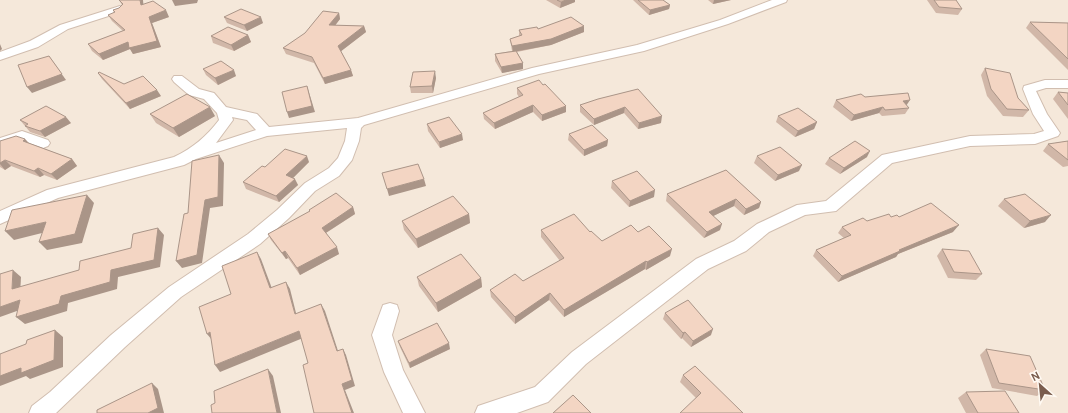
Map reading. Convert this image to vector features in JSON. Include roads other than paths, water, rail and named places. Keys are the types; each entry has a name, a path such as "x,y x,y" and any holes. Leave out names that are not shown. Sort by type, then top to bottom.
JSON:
{"street":[{"path":"0,218 53,194 179,161 195,154 266,132 359,122 536,71 640,48 724,22 782,0"},
{"path":"0,56 34,44 64,27 120,9"},
{"path":"178,79 194,92 209,96 224,112 252,117 266,132"},
{"path":"486,413 541,395 579,358 702,264 740,246 763,228 803,209 830,207 887,159 970,141 1035,139 1053,133 1040,114 1029,90 1045,84 1068,84"},
{"path":"195,154 212,139 226,120 224,112"},
{"path":"40,413 57,399 118,341 175,292 254,239 283,214 310,187 334,172 344,160 352,142 354,127 359,122"},
{"path":"0,142 22,136 43,143"},
{"path":"390,311 382,335 394,372 414,413"}]}
